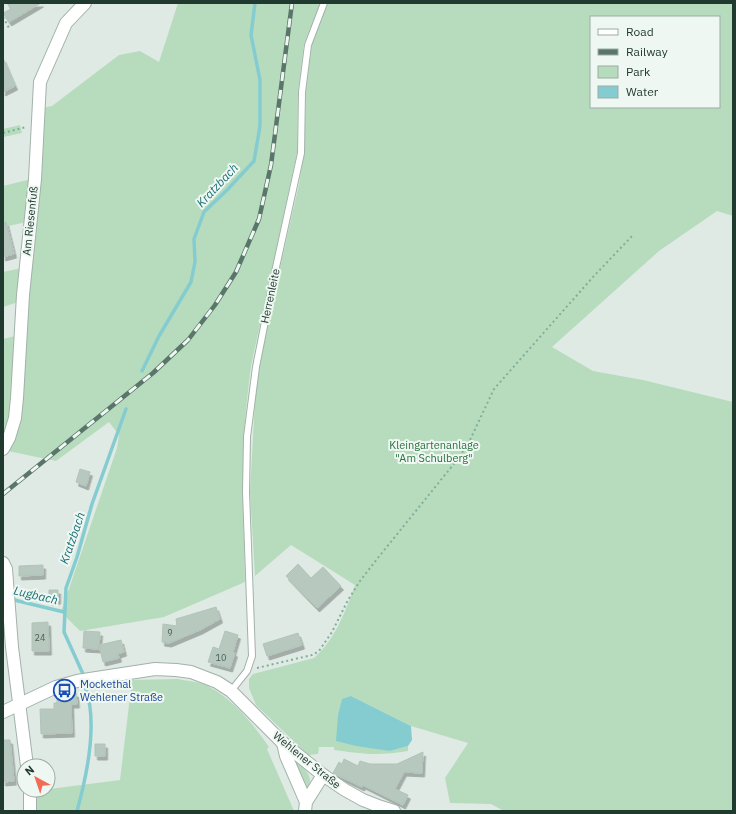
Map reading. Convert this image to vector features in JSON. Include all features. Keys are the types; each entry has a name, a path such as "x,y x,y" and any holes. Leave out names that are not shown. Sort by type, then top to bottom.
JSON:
{"street":[{"name":"Am Riesenfuß","path":"3,449 9,438 17,398 23,295 35,179 40,82 66,23 85,3"},
{"path":"3,562 6,569 12,648 26,758"},
{"name":"Wehlener Straße","path":"3,712 56,687 77,681 155,669 192,672 217,682 231,692 283,743 344,790 363,800 394,811"},
{"path":"283,743 286,756 306,807"},
{"path":"306,807 323,775"},
{"path":"30,798 30,811"}],"lane":[{"name":"Herrenleite","path":"247,671 252,656 246,492 247,437 256,367 301,152 302,92 308,45 324,3"},
{"path":"231,692 247,671"}],"path":[{"path":"3,17 9,28"},
{"path":"3,133 37,124"},
{"path":"247,671 312,655 319,650 332,632 348,600 360,581 461,454 469,442 494,388 592,277 633,235"}],"green space":[{"path":"178,3 320,3 304,44 298,91 297,153 251,366 245,420 243,457 245,582 164,617 80,631 61,612 117,448 119,435 109,422 56,461 8,451 42,108 52,106 119,55 140,51 159,62"},
{"name":"Kleingartenanlage \"Am Schulberg\"","path":"328,3 733,3 733,216 717,211 659,251 552,347 593,371 643,380 733,402 733,811 504,811 491,804 450,803 445,778 468,743 411,726 351,696 390,751 408,746 408,751 389,754 371,754 334,750 334,747 319,747 318,754 308,755 256,705 249,688 249,679 253,674 314,658 334,634 344,614 355,585 291,545 255,576 250,492 255,400 259,366 299,184 304,153 306,90 312,44"},
{"path":"20,125 22,133 3,137 3,129"},
{"path":"31,179 27,222 3,227 3,186"},
{"path":"22,268 18,302 3,307 3,272"},
{"path":"15,336 10,418 3,442 3,339"},
{"path":"178,679 198,683 208,686 235,705 250,721 269,747 267,749 294,811 35,811 34,798 56,798 56,788 120,780 132,680"},
{"path":"292,757 303,767 309,776 309,785 306,789"}],"water":[{"path":"351,696 411,726 412,740 408,746 390,751 356,746 336,741 338,715 342,699"}],"building":[{"path":"7,3 41,3 9,22 3,13 11,9"},
{"path":"3,58 15,86 3,92"},
{"path":"6,222 14,254 3,257 3,223"},
{"path":"80,469 90,472 86,486 76,482"},
{"path":"298,564 311,578 323,567 341,586 317,608 286,576"},
{"path":"43,565 43,575 19,576 19,566"},
{"path":"49,590 58,590 58,600 49,601"},
{"path":"216,607 220,619 200,630 169,643 162,642 163,624 177,626 176,619"},
{"path":"48,622 49,651 32,651 32,623"},
{"path":"84,631 100,632 99,649 83,648"},
{"path":"225,631 238,635 233,652 235,653 230,668 208,662 213,647 219,649"},
{"path":"298,633 302,645 267,656 263,644"},
{"path":"121,640 124,652 118,654 119,658 103,662 99,645"},
{"path":"70,692 70,694 76,693 77,704 71,704 72,733 41,734 40,709 54,709 54,703 57,703 57,695"},
{"path":"3,740 10,740 14,781 3,782"},
{"path":"95,744 105,744 105,756 95,756"},
{"path":"423,752 422,773 404,772 395,789 408,795 403,805 363,785 362,787 333,773 339,762 342,764 344,759 358,766 360,761 370,764 397,764"}],"waterway":[{"name":"Kratzbach","path":"142,371 159,336 191,282 195,262 194,239 204,212 254,161 260,126 260,80 251,35 255,3"},
{"name":"Kratzbach","path":"83,674 64,632 66,588 77,557 92,504 126,409"},
{"name":"Lugbach","path":"10,599 64,612"},
{"name":"Kratzbach","path":"77,811 90,750 91,718 86,689"}],"railway":[{"path":"3,494 153,373 188,340 215,305 236,272 259,219 271,165 292,3"}],"place":[{"name":"Mockethal Wehlener Straße","path":"64,690"}]}
